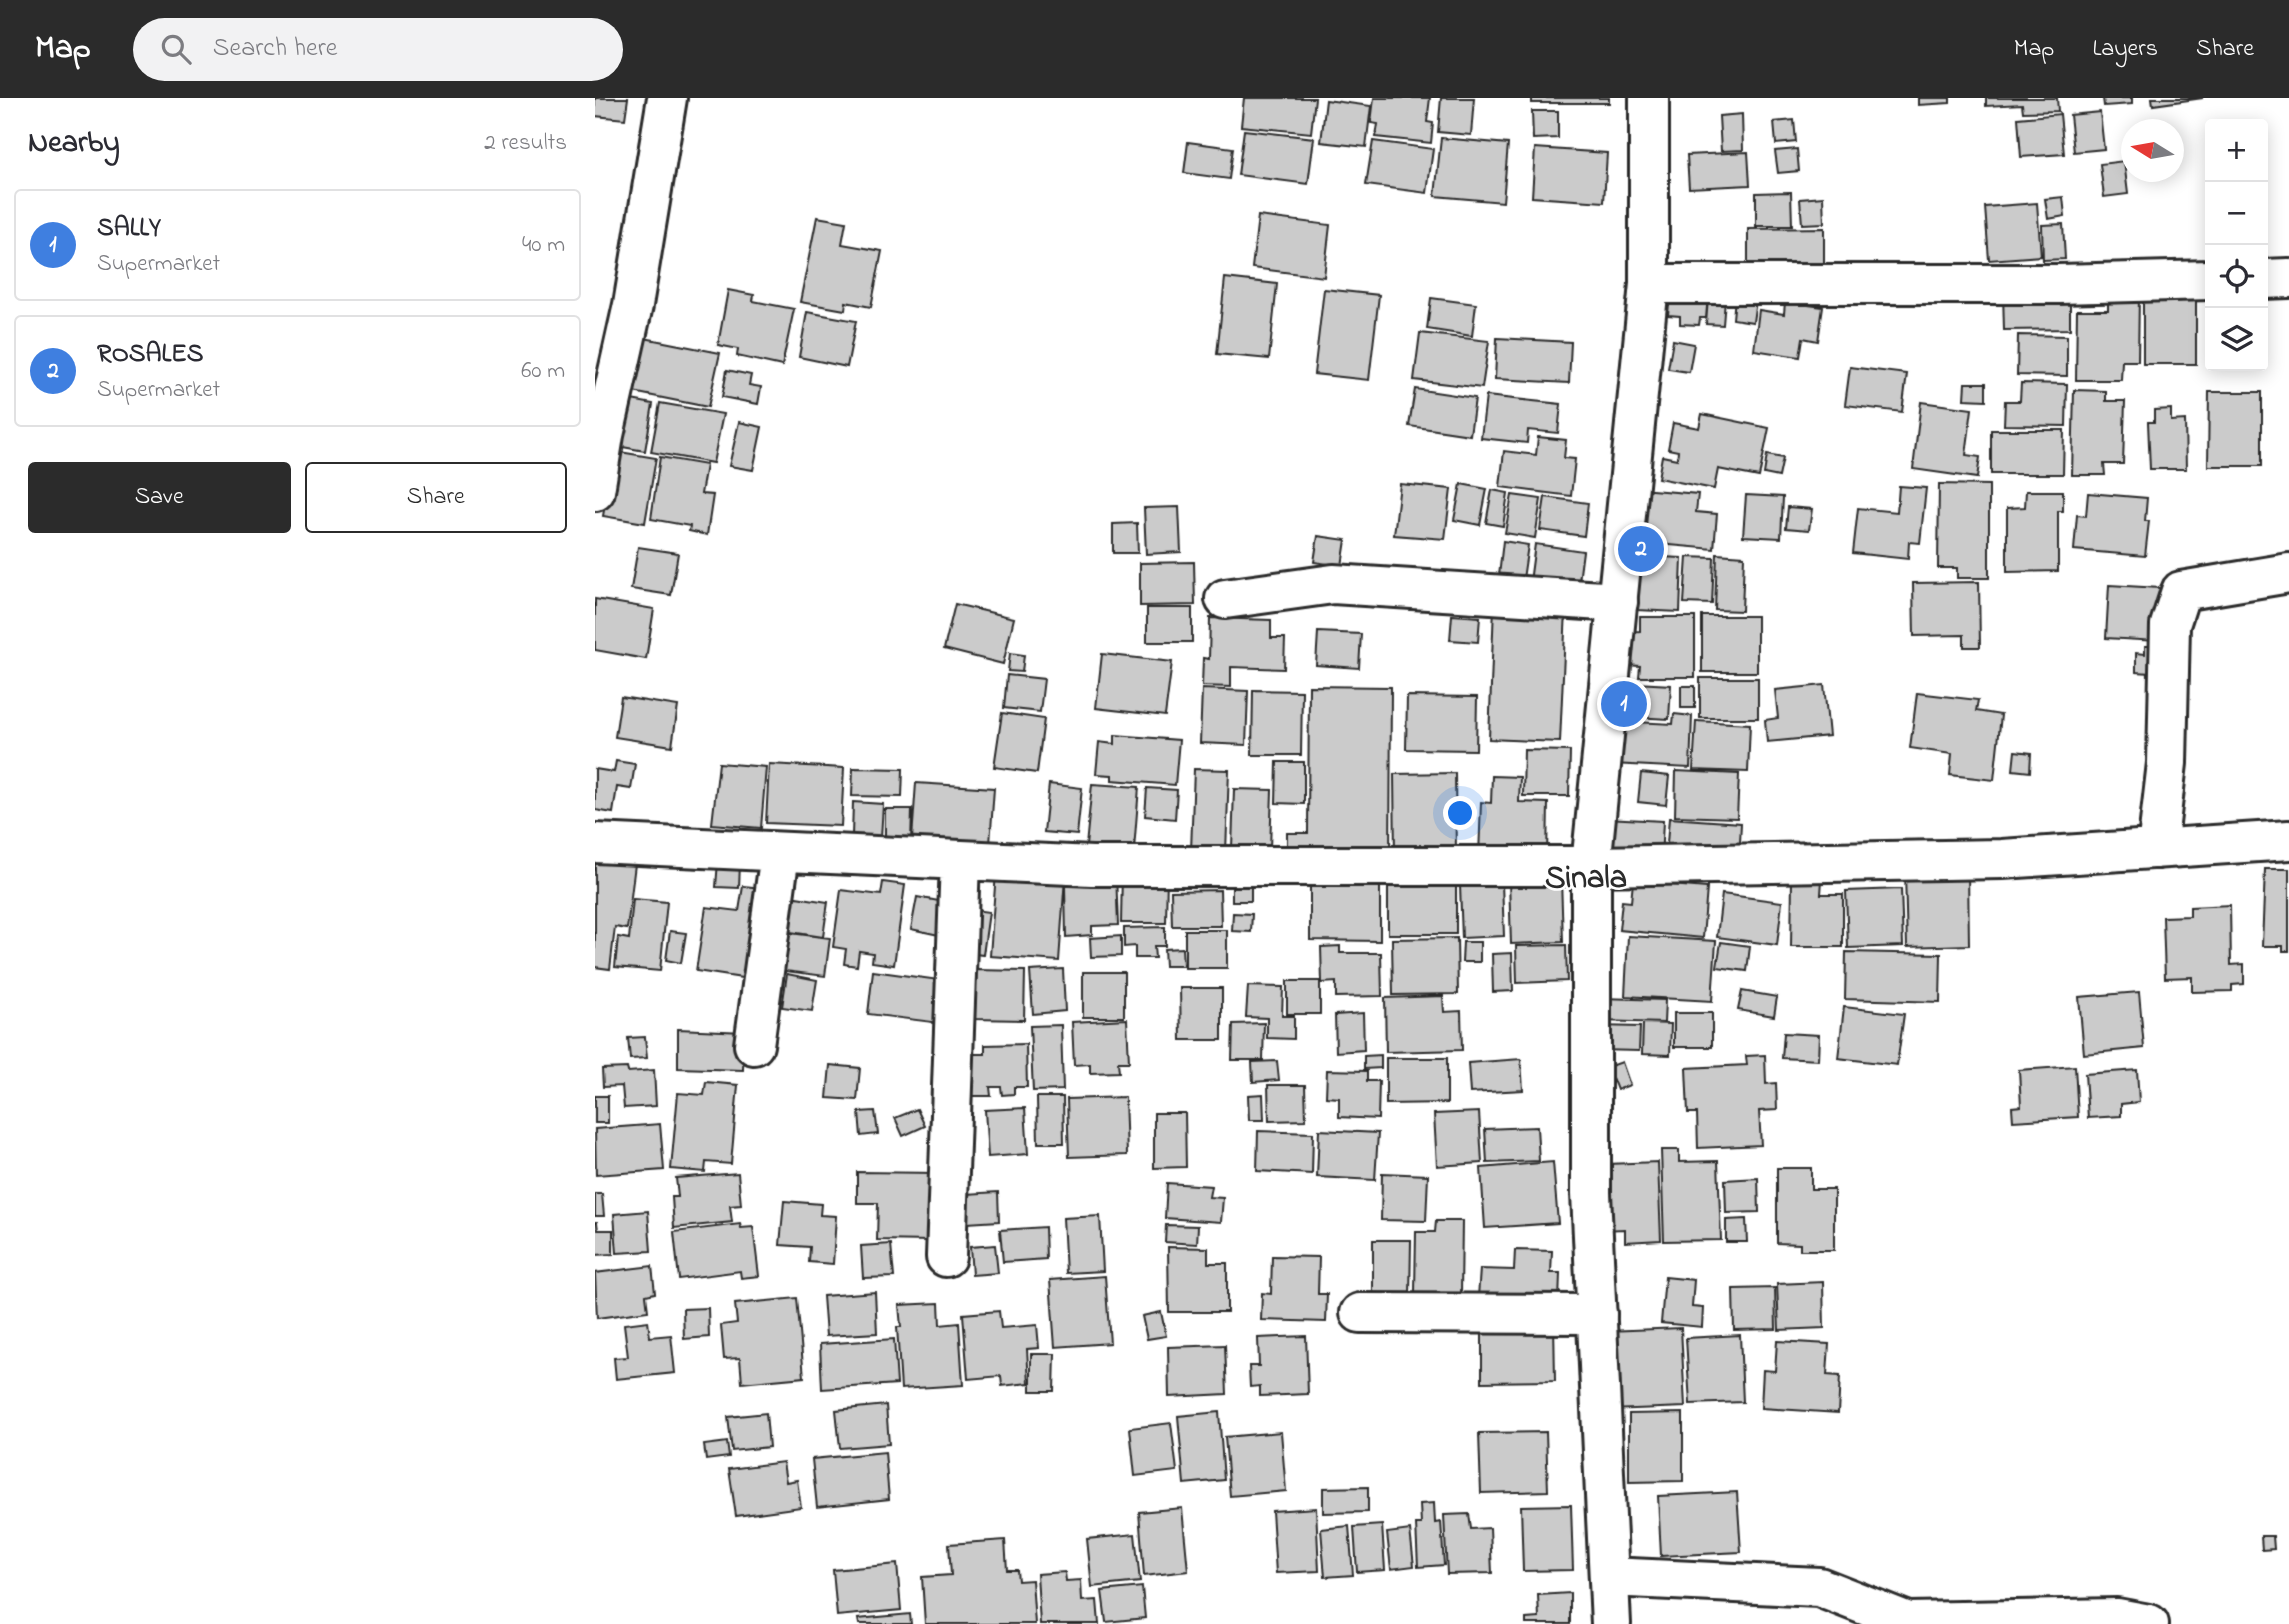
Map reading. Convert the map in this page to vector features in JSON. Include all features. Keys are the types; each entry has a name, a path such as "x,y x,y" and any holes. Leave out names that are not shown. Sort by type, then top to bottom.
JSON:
{"street":[{"path":"595,492 604,435 633,305 667,98"},
{"path":"1611,1624 1591,1193 1591,866 1649,284 1649,98"},
{"path":"2268,279 2289,278"},
{"path":"1649,284 2059,284 2205,280"},
{"path":"2157,849 2167,763 2170,625 2181,591 2289,573"},
{"path":"1225,599 1333,584 1618,602"},
{"path":"595,843 1106,866 1591,866 2002,859 2289,840"},
{"path":"754,1045 780,853"},
{"path":"946,1257 960,860"},
{"path":"1360,1313 1597,1314"},
{"path":"1609,1577 1819,1587 1908,1622 2117,1618 2149,1624"}],"building":[{"path":"595,98 628,98 625,119 595,116"},
{"path":"1244,98 1315,98 1311,133 1241,126"},
{"path":"1374,98 1430,98 1427,122 1433,123 1431,143 1376,137 1378,124 1371,123"},
{"path":"1441,98 1474,98 1471,135 1438,132"},
{"path":"1532,98 1609,98 1609,103 1532,103"},
{"path":"1918,98 1950,98 1950,103 1918,105"},
{"path":"1986,98 2057,98 2058,111 2023,112 2022,104 1986,106"},
{"path":"2103,98 2132,98 2132,104 2104,106"},
{"path":"2152,98 2203,98 2153,105"},
{"path":"1326,100 1371,106 1366,147 1321,142"},
{"path":"1532,111 1558,111 1558,138 1533,139"},
{"path":"2100,112 2104,149 2074,152 2070,115"},
{"path":"1742,114 1743,150 1721,151 1719,116"},
{"path":"2060,114 2064,154 2021,157 2018,118"},
{"path":"1794,120 1796,142 1776,144 1774,122"},
{"path":"1244,130 1314,138 1308,184 1238,175"},
{"path":"1441,138 1508,144 1503,202 1435,196"},
{"path":"1373,141 1433,149 1427,193 1366,185"},
{"path":"1188,142 1233,148 1229,179 1184,173"},
{"path":"1535,148 1607,153 1604,202 1532,197"},
{"path":"1797,149 1799,171 1778,173 1775,151"},
{"path":"1748,152 1750,185 1689,188 1687,155"},
{"path":"2121,161 2121,182 2127,182 2128,194 2104,197 2100,164"},
{"path":"1791,192 1792,226 1756,226 1756,193"},
{"path":"1823,197 1824,223 1802,224 1800,199"},
{"path":"2063,197 2065,216 2048,219 2045,199"},
{"path":"2037,203 2041,256 1989,260 1985,207"},
{"path":"1258,216 1330,225 1324,277 1252,268"},
{"path":"817,217 846,222 842,244 882,251 871,307 846,302 845,310 800,302"},
{"path":"2063,224 2065,259 2043,260 2042,225"},
{"path":"1824,228 1824,272 1748,272 1748,229"},
{"path":"1225,278 1277,284 1269,359 1217,354"},
{"path":"1324,289 1379,295 1369,380 1314,374"},
{"path":"728,290 754,295 753,301 794,309 782,366 737,356 738,349 718,345"},
{"path":"2070,291 2070,329 2004,330 2003,292"},
{"path":"2143,291 2196,291 2196,364 2143,364"},
{"path":"1670,292 1708,295 1706,318 1700,318 1699,325 1680,324 1680,316 1668,315"},
{"path":"2108,292 2139,293 2138,361 2122,361 2121,380 2076,380 2077,310 2108,310"},
{"path":"1735,297 1756,300 1753,322 1733,319"},
{"path":"1431,298 1476,304 1472,336 1427,329"},
{"path":"1708,298 1725,299 1723,325 1706,324"},
{"path":"1785,302 1823,307 1818,341 1803,338 1800,357 1754,350 1759,310 1784,314"},
{"path":"807,312 856,321 847,367 799,357"},
{"path":"1420,333 1489,341 1482,388 1414,380"},
{"path":"2018,335 2067,336 2067,376 2017,375"},
{"path":"639,337 720,353 708,407 628,391"},
{"path":"1497,338 1571,342 1569,383 1495,379"},
{"path":"1673,340 1694,344 1689,372 1668,369"},
{"path":"1850,367 1907,374 1902,412 1845,405"},
{"path":"727,370 751,375 749,385 761,387 758,404 722,397"},
{"path":"1965,383 1986,383 1986,400 1964,399"},
{"path":"2021,383 2067,384 2066,426 2004,425 2005,401 2020,401"},
{"path":"1415,389 1475,398 1470,435 1409,426"},
{"path":"2074,390 2106,391 2106,401 2125,401 2123,464 2104,464 2105,475 2072,475"},
{"path":"2209,392 2262,392 2262,466 2208,466"},
{"path":"1486,396 1561,404 1558,433 1528,430 1527,443 1481,438"},
{"path":"626,399 653,404 645,451 617,446"},
{"path":"1921,402 1972,409 1966,455 1980,457 1977,478 1913,469"},
{"path":"660,403 723,414 713,463 651,452"},
{"path":"2171,409 2171,421 2185,420 2186,469 2150,469 2148,422 2154,422 2154,410"},
{"path":"1702,414 1769,428 1759,477 1718,469 1714,489 1658,478 1662,456 1677,459 1678,451 1668,449 1673,423 1699,428"},
{"path":"739,422 762,427 753,470 729,466"},
{"path":"1991,430 2064,430 2063,474 1991,474"},
{"path":"1538,437 1566,440 1564,458 1575,459 1571,496 1500,487 1504,451 1536,455"},
{"path":"614,451 656,458 645,523 603,516"},
{"path":"1767,455 1783,458 1779,477 1764,474"},
{"path":"660,457 706,465 701,494 713,495 707,535 689,531 690,526 651,519"},
{"path":"1400,484 1451,489 1445,539 1394,535"},
{"path":"1461,484 1487,489 1480,525 1454,520"},
{"path":"1939,484 1989,485 1989,578 1957,578 1957,568 1938,568"},
{"path":"1899,486 1926,488 1920,543 1909,542 1908,559 1853,553 1858,508 1897,512"},
{"path":"1640,489 1698,494 1696,512 1717,514 1714,549 1636,542"},
{"path":"1492,490 1508,493 1503,526 1486,523"},
{"path":"2026,491 2063,491 2063,511 2058,511 2058,571 2007,572 2007,508 2025,507"},
{"path":"2088,493 2147,498 2145,521 2149,521 2145,556 2074,550 2077,515 2086,516"},
{"path":"1512,495 1541,499 1535,538 1505,533"},
{"path":"1746,495 1783,497 1781,538 1743,536"},
{"path":"1545,497 1588,503 1584,536 1540,530"},
{"path":"1179,507 1181,552 1146,554 1144,508"},
{"path":"1788,507 1812,509 1809,530 1786,528"},
{"path":"1137,523 1138,553 1113,553 1113,524"},
{"path":"1318,536 1346,540 1342,566 1314,562"},
{"path":"1503,541 1528,545 1523,579 1499,576"},
{"path":"1535,544 1583,551 1578,589 1530,582"},
{"path":"638,547 678,553 671,595 631,589"},
{"path":"1717,554 1744,556 1742,611 1715,610"},
{"path":"1640,556 1682,558 1680,612 1637,610 1638,589 1628,589"},
{"path":"1687,557 1714,558 1712,604 1684,603"},
{"path":"1194,562 1195,605 1140,606 1140,563"},
{"path":"1979,582 1980,647 1964,647 1964,635 1914,636 1913,583"},
{"path":"2109,585 2160,588 2157,641 2106,638"},
{"path":"595,599 654,609 646,659 595,650"},
{"path":"955,604 1014,618 1003,664 944,649"},
{"path":"1494,606 1566,609 1560,742 1489,739"},
{"path":"1147,608 1192,608 1192,642 1147,642"},
{"path":"1452,615 1480,617 1478,642 1450,640"},
{"path":"1702,616 1757,616 1757,672 1702,672"},
{"path":"1640,617 1695,617 1695,677 1639,677 1640,666 1626,665 1626,632 1640,631"},
{"path":"1210,618 1271,620 1271,638 1285,638 1284,669 1231,667 1231,687 1202,686 1203,658 1209,659"},
{"path":"1318,632 1361,634 1359,668 1316,665"},
{"path":"2145,646 2163,646 2151,673 2136,672 2136,653 2145,654"},
{"path":"1010,653 1024,655 1022,672 1008,671"},
{"path":"1102,654 1172,662 1165,716 1096,708"},
{"path":"1007,675 1044,679 1040,712 1004,708"},
{"path":"1700,678 1758,678 1758,718 1700,718"},
{"path":"1636,683 1671,685 1669,719 1634,717"},
{"path":"1824,685 1829,736 1767,742 1765,720 1778,718 1775,690"},
{"path":"1309,686 1391,687 1390,863 1287,854 1287,833 1308,833"},
{"path":"1681,686 1695,686 1695,708 1681,708"},
{"path":"1202,689 1248,691 1246,745 1200,743"},
{"path":"1253,690 1302,691 1301,755 1252,755"},
{"path":"1917,693 1978,700 1976,711 2001,715 1994,780 1950,775 1952,754 1910,748"},
{"path":"1407,696 1477,697 1476,750 1406,749"},
{"path":"621,697 678,706 672,746 615,737"},
{"path":"1002,713 1044,719 1037,773 994,767"},
{"path":"1674,714 1692,716 1690,768 1612,764 1614,721 1673,724"},
{"path":"1696,721 1750,724 1748,772 1693,770"},
{"path":"1115,735 1179,740 1175,785 1112,780 1112,775 1096,774 1099,742 1115,744"},
{"path":"1524,750 1570,751 1569,796 1523,796"},
{"path":"2015,751 2031,753 2030,772 2013,770"},
{"path":"616,761 635,764 631,789 617,787 613,813 595,810 595,769 614,772"},
{"path":"1277,762 1304,762 1304,804 1276,803"},
{"path":"719,763 766,767 761,828 712,824"},
{"path":"769,764 844,768 841,826 766,823"},
{"path":"853,768 903,769 902,797 852,796"},
{"path":"1194,769 1229,770 1226,852 1191,851"},
{"path":"1676,771 1739,774 1737,818 1675,816"},
{"path":"1455,773 1456,855 1395,856 1394,774"},
{"path":"1641,773 1669,776 1666,805 1638,802"},
{"path":"1492,776 1520,777 1519,802 1548,803 1547,858 1479,856 1481,802 1491,803"},
{"path":"916,783 994,788 990,844 912,839"},
{"path":"1049,784 1082,788 1077,835 1044,832"},
{"path":"1092,784 1139,787 1134,850 1086,846"},
{"path":"1147,788 1177,790 1175,819 1145,816"},
{"path":"1234,789 1272,790 1270,849 1232,848"},
{"path":"853,802 883,804 881,838 852,836"},
{"path":"885,809 912,809 911,842 885,842"},
{"path":"1606,818 1663,821 1661,860 1604,857"},
{"path":"1669,818 1741,823 1739,863 1666,857"},
{"path":"595,860 635,864 627,929 615,927 610,969 595,967"},
{"path":"718,861 740,863 739,888 716,887"},
{"path":"2265,869 2289,869 2289,951 2283,951 2283,946 2262,946"},
{"path":"1968,870 1969,945 1907,947 1905,872"},
{"path":"996,872 1065,877 1059,961 990,956"},
{"path":"1122,873 1167,873 1166,923 1121,923"},
{"path":"1116,874 1118,925 1092,926 1092,935 1066,937 1065,886 1086,885"},
{"path":"1561,878 1563,942 1511,944 1509,880"},
{"path":"1792,880 1822,880 1821,894 1843,894 1843,947 1791,947"},
{"path":"883,882 905,885 894,965 872,962 873,953 859,951 857,966 844,964 846,949 833,947 841,890 881,895"},
{"path":"1633,882 1707,888 1703,938 1619,930 1622,901 1631,902"},
{"path":"1232,883 1251,883 1251,901 1232,901"},
{"path":"1502,883 1504,936 1462,938 1460,885"},
{"path":"1456,884 1456,934 1388,934 1388,885"},
{"path":"743,886 762,888 749,979 696,971 706,907 739,911"},
{"path":"1310,887 1380,887 1380,941 1310,940"},
{"path":"1901,889 1903,946 1848,948 1846,891"},
{"path":"1220,890 1221,926 1172,926 1171,891"},
{"path":"1722,894 1782,902 1777,945 1717,937"},
{"path":"790,896 828,902 823,937 784,931"},
{"path":"917,897 955,904 948,937 911,929"},
{"path":"633,899 667,902 660,971 615,967 618,937 629,939"},
{"path":"2230,905 2231,965 2244,964 2244,984 2232,985 2232,991 2192,992 2192,977 2165,978 2163,917 2190,916 2190,907"},
{"path":"967,909 989,912 983,955 961,952"},
{"path":"1233,913 1252,914 1251,932 1232,931"},
{"path":"1165,927 1165,946 1154,946 1155,958 1135,958 1135,946 1124,947 1124,928"},
{"path":"1185,930 1227,930 1227,968 1185,968"},
{"path":"670,931 686,933 681,963 666,960"},
{"path":"774,931 830,938 825,976 769,969"},
{"path":"1121,936 1121,956 1091,957 1090,938"},
{"path":"1628,936 1716,941 1712,1001 1625,996"},
{"path":"1457,938 1458,994 1393,995 1392,939"},
{"path":"1463,942 1480,942 1480,962 1462,962"},
{"path":"1721,942 1750,946 1747,971 1717,967"},
{"path":"1566,945 1567,981 1517,983 1516,946"},
{"path":"1340,946 1340,953 1381,953 1382,996 1336,997 1336,982 1322,983 1321,947"},
{"path":"1182,948 1183,966 1165,966 1164,949"},
{"path":"1846,952 1941,954 1940,1002 1845,999"},
{"path":"1512,953 1513,991 1493,992 1492,954"},
{"path":"1063,969 1065,1011 1033,1014 1030,971"},
{"path":"975,970 1025,971 1024,1020 974,1019"},
{"path":"873,971 954,982 948,1024 868,1014"},
{"path":"1083,972 1124,972 1124,1017 1083,1017"},
{"path":"787,974 817,980 812,1011 782,1007"},
{"path":"1287,981 1320,981 1320,1014 1287,1014"},
{"path":"1248,986 1283,987 1282,1016 1294,1016 1294,1039 1267,1038 1267,1018 1246,1017"},
{"path":"1180,988 1222,988 1222,1040 1181,1040"},
{"path":"1742,991 1777,997 1774,1016 1738,1010"},
{"path":"2139,992 2144,1048 2084,1054 2079,997"},
{"path":"1443,996 1444,1012 1461,1011 1462,1050 1386,1052 1385,998"},
{"path":"1602,998 1665,1000 1664,1023 1601,1021"},
{"path":"1844,1007 1904,1014 1897,1065 1838,1058"},
{"path":"1363,1013 1364,1050 1336,1052 1335,1015"},
{"path":"1674,1013 1712,1013 1712,1047 1674,1047"},
{"path":"1127,1019 1129,1062 1118,1062 1119,1072 1090,1073 1090,1064 1074,1065 1072,1022"},
{"path":"1264,1023 1263,1060 1232,1060 1233,1024"},
{"path":"1643,1023 1671,1024 1670,1055 1642,1054"},
{"path":"1061,1025 1063,1090 1033,1091 1030,1026"},
{"path":"1598,1026 1640,1027 1639,1051 1598,1050"},
{"path":"678,1029 744,1032 743,1070 678,1068"},
{"path":"1784,1033 1819,1035 1818,1060 1782,1058"},
{"path":"645,1037 647,1058 630,1059 628,1038"},
{"path":"1026,1044 1027,1087 1014,1087 1014,1094 1002,1095 1001,1087 990,1087 991,1096 970,1096 969,1054 985,1054 985,1045"},
{"path":"1381,1055 1381,1068 1364,1069 1364,1056"},
{"path":"1765,1055 1766,1084 1776,1083 1777,1110 1759,1111 1761,1145 1698,1148 1697,1113 1688,1113 1686,1068 1747,1065 1746,1056"},
{"path":"1386,1058 1447,1058 1447,1103 1386,1104"},
{"path":"1521,1059 1523,1090 1470,1093 1468,1063"},
{"path":"1277,1061 1279,1080 1253,1082 1252,1062"},
{"path":"1622,1062 1630,1085 1617,1090 1608,1067"},
{"path":"830,1065 860,1068 857,1100 827,1098"},
{"path":"2075,1066 2078,1117 2013,1121 2012,1107 2021,1106 2019,1070"},
{"path":"627,1068 628,1072 654,1070 656,1106 624,1108 622,1086 603,1087 602,1069"},
{"path":"1327,1070 1367,1071 1367,1081 1379,1081 1378,1119 1339,1117 1339,1098 1326,1097"},
{"path":"2137,1070 2139,1102 2121,1104 2121,1116 2088,1118 2085,1074"},
{"path":"706,1082 738,1085 731,1164 706,1162 705,1172 671,1169 678,1093 704,1095"},
{"path":"1268,1085 1305,1085 1306,1120 1269,1121"},
{"path":"1263,1094 1264,1120 1249,1120 1248,1095"},
{"path":"595,1096 608,1096 608,1123 595,1123"},
{"path":"1037,1097 1063,1097 1064,1143 1038,1143"},
{"path":"1125,1097 1127,1155 1069,1157 1067,1099"},
{"path":"1025,1108 1028,1154 988,1157 985,1110"},
{"path":"917,1109 925,1126 903,1136 895,1118"},
{"path":"875,1111 878,1134 861,1136 859,1112"},
{"path":"1479,1112 1482,1163 1437,1166 1434,1114"},
{"path":"1154,1113 1185,1113 1186,1167 1154,1168"},
{"path":"660,1124 664,1170 596,1175 595,1129"},
{"path":"1537,1127 1539,1161 1487,1163 1485,1129"},
{"path":"1319,1130 1378,1133 1375,1180 1317,1177"},
{"path":"1258,1131 1313,1133 1312,1174 1257,1171"},
{"path":"1661,1150 1679,1150 1679,1162 1718,1161 1721,1240 1664,1241"},
{"path":"1553,1162 1558,1223 1485,1228 1481,1168"},
{"path":"1658,1162 1661,1240 1625,1242 1625,1229 1601,1230 1606,1164"},
{"path":"1777,1168 1811,1168 1811,1189 1834,1189 1834,1250 1800,1250 1800,1244 1777,1243"},
{"path":"857,1172 938,1173 930,1241 877,1240 878,1203 857,1203"},
{"path":"738,1173 741,1205 730,1206 732,1222 674,1228 672,1197 678,1197 676,1178"},
{"path":"1382,1173 1428,1175 1426,1221 1381,1220"},
{"path":"1758,1178 1759,1212 1726,1213 1725,1180"},
{"path":"1167,1183 1211,1186 1209,1197 1223,1198 1221,1222 1165,1218"},
{"path":"998,1192 999,1221 967,1223 966,1194"},
{"path":"595,1194 602,1194 604,1216 595,1216"},
{"path":"784,1201 821,1204 820,1215 836,1216 833,1264 809,1262 810,1247 780,1245"},
{"path":"648,1211 651,1251 617,1253 614,1214"},
{"path":"1100,1216 1103,1271 1066,1273 1063,1218"},
{"path":"1746,1219 1747,1242 1726,1242 1726,1220"},
{"path":"1436,1221 1462,1221 1461,1294 1450,1293 1450,1306 1427,1306 1427,1293 1415,1293 1416,1232 1435,1232"},
{"path":"595,1222 598,1230 613,1230 613,1254 595,1255"},
{"path":"740,1224 741,1228 753,1227 759,1276 741,1278 740,1271 679,1279 674,1232"},
{"path":"1166,1225 1198,1226 1197,1244 1165,1242"},
{"path":"1045,1227 1046,1259 1003,1262 1000,1230"},
{"path":"1373,1240 1411,1240 1410,1296 1373,1295"},
{"path":"891,1244 894,1277 863,1278 861,1246"},
{"path":"995,1245 998,1273 972,1275 970,1247"},
{"path":"1168,1247 1208,1248 1208,1263 1227,1263 1227,1312 1169,1312"},
{"path":"1515,1250 1552,1251 1551,1273 1560,1273 1559,1301 1478,1297 1480,1269 1514,1270"},
{"path":"1272,1256 1319,1257 1318,1294 1327,1294 1326,1322 1261,1320 1262,1293 1271,1294"},
{"path":"652,1266 655,1293 646,1295 648,1311 597,1318 595,1273"},
{"path":"1105,1276 1110,1343 1055,1347 1050,1280"},
{"path":"1665,1277 1694,1280 1692,1307 1703,1308 1702,1327 1661,1323"},
{"path":"1823,1282 1824,1328 1779,1330 1777,1284"},
{"path":"1775,1288 1776,1329 1734,1330 1733,1289"},
{"path":"875,1292 877,1333 826,1336 823,1296"},
{"path":"797,1298 804,1377 742,1383 740,1358 724,1359 721,1325 737,1323 735,1304"},
{"path":"939,1303 940,1325 959,1323 963,1385 901,1389 897,1327 901,1327 899,1305"},
{"path":"708,1308 709,1337 684,1339 683,1309"},
{"path":"999,1311 1001,1328 1037,1325 1039,1348 1027,1349 1029,1383 1002,1386 1001,1376 968,1379 963,1314"},
{"path":"1161,1312 1166,1336 1147,1339 1142,1316"},
{"path":"648,1321 650,1337 671,1335 675,1373 616,1379 614,1358 628,1357 624,1324"},
{"path":"1554,1322 1555,1381 1482,1382 1482,1324"},
{"path":"1681,1328 1685,1407 1610,1410 1607,1331"},
{"path":"1740,1335 1743,1402 1690,1404 1686,1338"},
{"path":"1306,1336 1308,1394 1260,1396 1260,1386 1250,1387 1249,1366 1259,1366 1258,1338"},
{"path":"894,1339 897,1384 822,1389 820,1344"},
{"path":"1777,1341 1829,1344 1827,1375 1840,1376 1838,1413 1761,1408 1763,1370 1775,1371"},
{"path":"1225,1345 1227,1394 1169,1397 1168,1347"},
{"path":"1031,1354 1055,1354 1054,1391 1031,1391"},
{"path":"886,1405 889,1444 840,1448 836,1410"},
{"path":"1219,1412 1224,1480 1184,1484 1178,1416"},
{"path":"766,1413 769,1447 732,1451 728,1417"},
{"path":"1683,1413 1683,1481 1629,1482 1629,1414"},
{"path":"1171,1423 1177,1471 1135,1476 1130,1428"},
{"path":"1281,1432 1286,1491 1230,1496 1225,1437"},
{"path":"1546,1432 1548,1491 1481,1493 1479,1433"},
{"path":"727,1442 729,1457 706,1460 704,1445"},
{"path":"885,1452 889,1499 817,1507 812,1459"},
{"path":"783,1462 786,1482 797,1480 801,1507 736,1516 729,1469"},
{"path":"1368,1487 1368,1512 1323,1513 1323,1488"},
{"path":"1737,1492 1741,1552 1661,1556 1658,1496"},
{"path":"1434,1503 1435,1523 1441,1522 1444,1565 1418,1567 1416,1524 1421,1524 1420,1504"},
{"path":"1571,1505 1573,1570 1523,1571 1521,1506"},
{"path":"1182,1508 1188,1571 1144,1576 1139,1512"},
{"path":"1316,1508 1319,1571 1276,1573 1272,1511"},
{"path":"1469,1514 1471,1529 1490,1528 1492,1573 1447,1574 1444,1515"},
{"path":"1382,1525 1385,1570 1357,1572 1354,1527"},
{"path":"1349,1526 1353,1575 1325,1577 1321,1529"},
{"path":"1410,1530 1414,1566 1391,1569 1387,1533"},
{"path":"1135,1534 1140,1582 1092,1587 1087,1539"},
{"path":"2261,1536 2273,1536 2274,1549 2262,1550"},
{"path":"1005,1540 1007,1570 1017,1570 1018,1581 1032,1580 1035,1624 925,1624 922,1577 951,1575 949,1544"},
{"path":"897,1564 901,1610 837,1616 833,1570"},
{"path":"1065,1572 1066,1581 1081,1580 1082,1601 1097,1600 1099,1624 1040,1624 1037,1574"},
{"path":"1142,1587 1145,1618 1106,1622 1102,1591"},
{"path":"1570,1593 1570,1624 1526,1624 1526,1619 1539,1618 1538,1595"},
{"path":"910,1614 911,1624 859,1624 858,1619"}],"place":[{"name":"ROSALES","path":"1641,549"},
{"name":"SALLY","path":"1624,704"}],"district":[{"name":"Sinala","path":"1586,876"}]}
